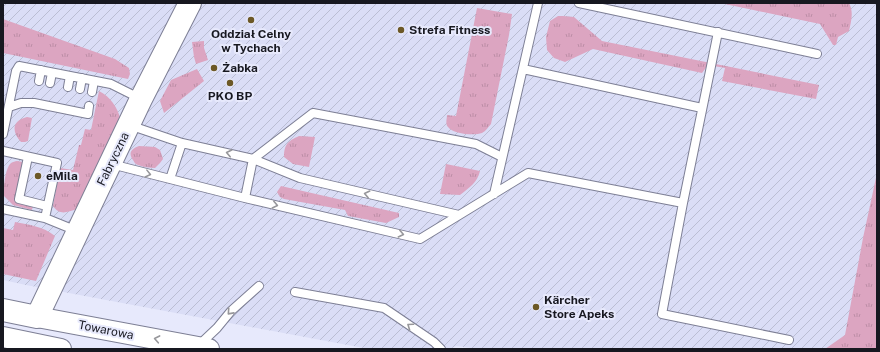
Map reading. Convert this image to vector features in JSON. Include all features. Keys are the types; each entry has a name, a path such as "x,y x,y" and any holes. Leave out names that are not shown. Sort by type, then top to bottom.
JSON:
{"main road":[{"name":"Fabryczna","path":"37,317 129,125 190,3"},
{"name":"Towarowa","path":"3,310 37,317"}],"street":[{"name":"Towarowa","path":"37,317 203,348"},
{"path":"3,337 61,349"}],"lane":[{"path":"494,194 538,3"},
{"path":"579,3 817,54"},
{"path":"718,32 662,314 789,340"},
{"path":"3,134 16,71 19,66 111,84 142,100"},
{"path":"523,69 702,108"},
{"path":"39,81 41,70"},
{"path":"50,83 52,73"},
{"path":"68,87 70,76"},
{"path":"80,89 82,78"},
{"path":"92,92 94,81"},
{"path":"9,106 35,99 76,108 88,114 89,106"},
{"path":"245,198 253,159 313,113 476,144 502,158"},
{"path":"129,125 182,143 253,159 300,178 459,215"},
{"path":"170,179 182,143"},
{"path":"3,152 56,163 45,218"},
{"path":"28,157 19,199 48,206"},
{"path":"111,164 245,198 420,239 528,173 683,203"},
{"path":"3,209 45,218 78,231"},
{"path":"203,348 231,311 258,286"},
{"path":"295,292 384,308 434,342 441,349"}],"shaded area":[{"path":"3,3 877,3 877,349 479,349 456,346 450,349 369,349 3,280"}],"green space":[{"path":"720,3 849,3 851,6 852,17 849,31 838,37 836,45 833,45 820,24"},
{"path":"477,8 512,14 509,35 491,124 482,133 459,133 447,126 446,121 447,115 456,116"},
{"path":"558,16 574,17 602,41 819,85 816,99 722,81 725,68 708,65 702,73 593,49 565,62 554,58 547,50 546,37 550,21"},
{"path":"3,19 115,59 129,68 130,74 128,79 3,53"},
{"path":"204,41 204,48 208,60 196,64 192,42"},
{"path":"197,69 204,81 164,113 160,101 171,80"},
{"path":"99,91 107,96 113,103 121,120 77,209 61,212 53,206 60,168 73,170 79,145 81,145 85,129 91,130"},
{"path":"27,117 32,118 28,141 21,142 16,134 15,127 18,121"},
{"path":"299,136 315,137 309,167 293,164 284,157 287,144"},
{"path":"139,146 155,147 160,150 163,159 155,168 144,167 136,164 131,158 131,152 134,148"},
{"path":"17,161 23,162 17,201 33,205 32,210 13,205 4,196 4,184 7,169 11,163"},
{"path":"446,164 480,171 479,175 475,182 460,195 440,194"},
{"path":"877,173 877,349 825,349 845,335"},
{"path":"281,186 399,213 399,217 386,223 348,216 345,210 284,199 280,197 277,192"},
{"path":"15,222 41,228 55,236 36,281 3,274 3,228 13,230"}],"place":[{"name":"Oddział Celny w Tychach","path":"251,20"},
{"name":"Strefa Fitness","path":"401,30"},
{"name":"Żabka","path":"214,68"},
{"name":"PKO BP","path":"230,83"},
{"name":"eMila","path":"38,176"},
{"name":"Kärcher Store Apeks","path":"536,307"}]}
